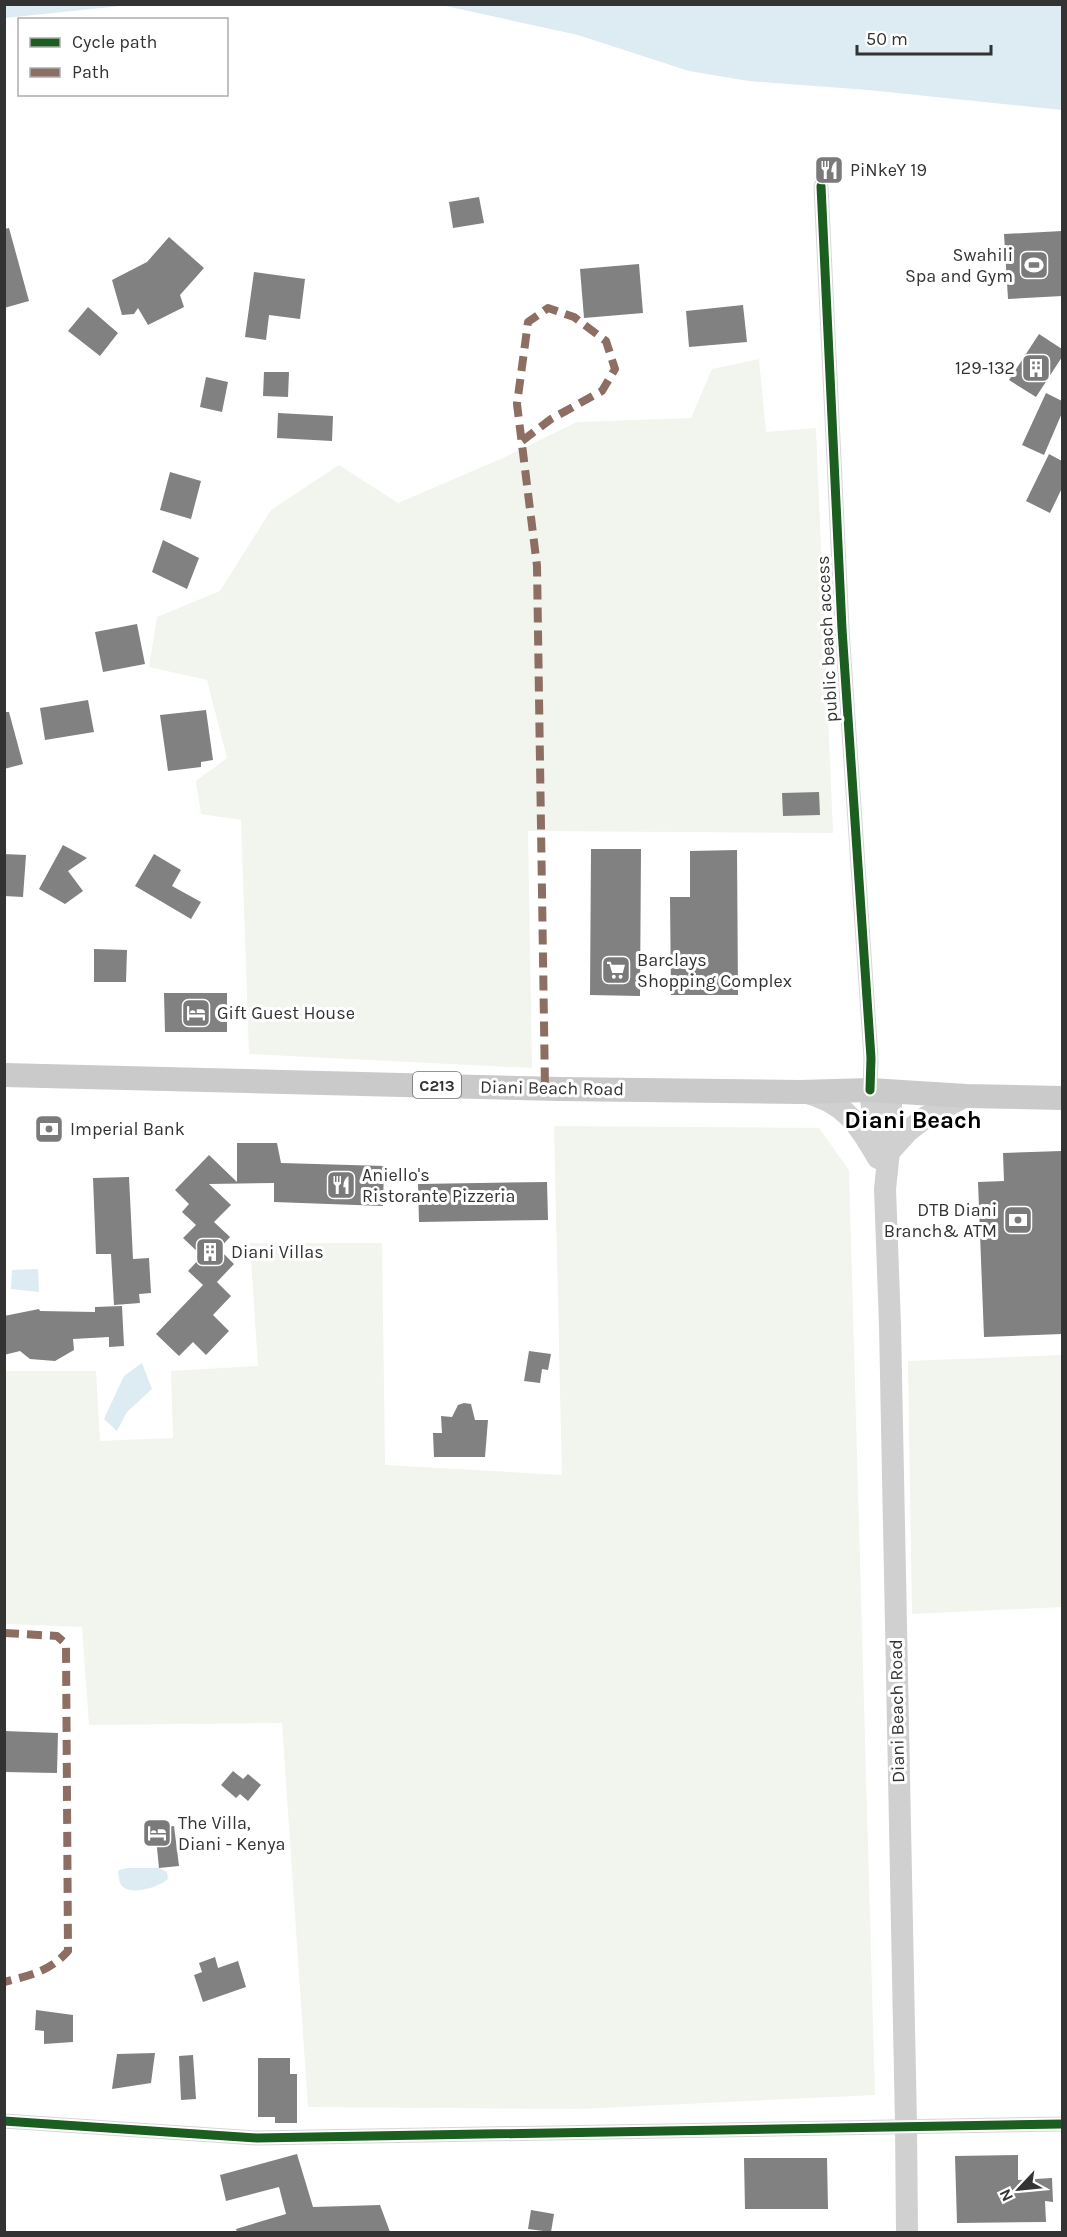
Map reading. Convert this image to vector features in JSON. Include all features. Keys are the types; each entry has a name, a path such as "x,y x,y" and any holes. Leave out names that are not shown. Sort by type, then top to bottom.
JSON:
{"main road":[{"name":"Diani Beach Road","path":"4,1075 552,1088 800,1092 881,1090 966,1096 1062,1098"},
{"path":"881,1090 891,1133 883,1156"},
{"path":"800,1092 823,1097 850,1116 883,1156"},
{"path":"883,1156 917,1124 966,1096"},
{"name":"Diani Beach Road","path":"883,1156 890,1337 907,2232"}],"street":[{"name":"public beach access","path":"821,186 842,629 871,1058 881,1090"},
{"path":"871,1058 881,1090"},
{"path":"4,2121 257,2138 1062,2124"}],"shaded area":[{"path":"5,4 130,4 130,5 5,18"},
{"path":"441,5 1062,5 1062,110 868,90 749,81 689,71 578,35"},
{"path":"759,359 766,432 816,428 833,833 528,831 532,1068 249,1054 241,820 201,814 196,781 227,758 207,680 149,667 157,617 220,591 271,510 339,465 398,503 503,458 577,422 691,418 712,369"},
{"path":"554,1126 819,1128 849,1170 875,2095 580,2109 308,2107 282,1723 89,1725 82,1627 5,1624 5,1371 96,1371 100,1441 173,1438 171,1371 258,1366 250,1243 382,1243 385,1465 562,1475"},
{"path":"38,1269 39,1292 11,1289 12,1270"},
{"path":"1062,1355 1062,1607 912,1614 908,1361"},
{"path":"142,1363 152,1389 127,1412 117,1431 104,1419 124,1376"},
{"path":"159,1868 167,1872 168,1879 151,1888 129,1890 120,1883 118,1873 119,1870"}],"building":[{"path":"479,197 484,223 453,228 449,202"},
{"path":"9,228 29,301 4,308 4,229"},
{"name":"Swahili Spa and Gym","path":"1062,231 1062,296 1008,299 1004,234"},
{"path":"169,237 204,268 180,295 184,307 148,325 138,308 134,314 122,315 112,280 147,262"},
{"path":"639,264 643,313 584,318 580,269"},
{"path":"254,272 305,279 300,319 269,315 266,340 245,337"},
{"path":"743,305 747,342 689,347 686,311"},
{"path":"88,307 118,333 100,356 68,331"},
{"name":"129-132","path":"1039,334 1062,349 1062,357 1036,397 1009,380"},
{"path":"264,372 289,372 288,397 263,396"},
{"path":"206,377 228,382 222,412 200,407"},
{"path":"1046,393 1062,401 1062,413 1044,455 1022,445"},
{"path":"278,413 333,416 332,441 277,438"},
{"path":"1049,454 1062,461 1062,488 1050,513 1026,501"},
{"path":"170,472 201,481 191,519 160,510"},
{"path":"163,540 199,558 187,589 152,572"},
{"path":"137,624 145,664 103,672 95,632"},
{"path":"88,700 94,732 45,740 40,708"},
{"path":"206,710 213,760 201,762 201,767 168,771 160,715"},
{"path":"4,712 9,712 23,764 4,769"},
{"path":"819,792 820,815 783,816 782,793"},
{"path":"63,845 87,858 68,871 83,891 65,904 39,889"},
{"path":"591,849 641,849 640,996 590,995"},
{"path":"737,850 738,995 671,995 670,897 690,897 690,851"},
{"path":"4,854 26,855 23,897 4,896"},
{"path":"154,854 181,870 172,886 201,902 191,919 135,886"},
{"path":"94,949 127,950 126,982 94,982"},
{"name":"Gift Guest House","path":"164,993 227,993 227,1032 165,1032"},
{"path":"237,1143 277,1143 281,1163 384,1166 383,1206 274,1202 274,1183 209,1184 231,1205 214,1222 230,1237 219,1249 234,1264 217,1282 231,1296 213,1315 229,1331 206,1355 193,1342 179,1356 156,1334 203,1285 188,1271 202,1256 183,1238 196,1225 182,1212 189,1204 175,1190 209,1155 237,1182"},
{"path":"1062,1151 1062,1334 984,1337 978,1182 1004,1181 1003,1153"},
{"path":"129,1177 133,1259 149,1258 151,1293 139,1294 140,1303 114,1305 111,1254 96,1254 93,1178"},
{"path":"547,1182 548,1220 419,1222 418,1184"},
{"path":"122,1306 124,1346 109,1347 109,1337 73,1339 74,1350 55,1361 30,1359 20,1351 4,1355 4,1316 39,1309 40,1311 95,1312 95,1307"},
{"path":"529,1351 551,1354 548,1370 542,1369 540,1383 524,1381"},
{"path":"471,1404 475,1420 488,1420 485,1457 434,1457 433,1433 442,1433 441,1416 452,1417 458,1405"},
{"path":"4,1731 58,1733 57,1773 4,1772"},
{"path":"233,1771 243,1779 248,1774 261,1785 248,1801 240,1794 236,1798 221,1785"},
{"path":"174,1826 179,1866 159,1868 155,1828"},
{"path":"215,1957 218,1968 238,1961 246,1987 203,2002 194,1975 202,1972 199,1963"},
{"path":"36,2010 73,2015 73,2042 44,2044 44,2031 35,2030"},
{"path":"155,2053 151,2083 112,2089 117,2054"},
{"path":"193,2055 196,2099 181,2100 179,2056"},
{"path":"258,2058 290,2058 290,2074 297,2074 297,2123 275,2123 275,2117 258,2117"},
{"path":"297,2154 313,2207 380,2205 390,2232 237,2232 236,2229 286,2214 279,2187 226,2201 220,2175"},
{"path":"1018,2155 1018,2180 1052,2178 1053,2202 1045,2201 1046,2222 957,2223 955,2156"},
{"path":"744,2158 827,2158 828,2209 745,2209"},
{"path":"531,2210 554,2214 551,2232 528,2229"}],"marked path":[{"path":"522,441 551,419 602,391 615,369 606,341 574,317 548,308 528,322 517,404 537,566 545,1088"},
{"path":"4,1633 57,1636 66,1644 68,1951 47,1968 4,1982"}],"cycle path":[{"path":"821,186 842,629 871,1058 870,1090"},
{"path":"4,2121 257,2138 1062,2124"}],"place":[{"name":"PiNkeY 19","path":"829,170"},
{"name":"Swahili Spa and Gym","path":"1034,265"},
{"name":"129-132","path":"1036,368"},
{"name":"Barclays Shopping Complex","path":"616,970"},
{"name":"Gift Guest House","path":"196,1013"},
{"name":"Imperial Bank","path":"49,1129"},
{"name":"Aniello's Ristorante Pizzeria","path":"341,1185"},
{"name":"DTB Diani Branch& ATM","path":"1018,1220"},
{"name":"Diani Villas","path":"210,1252"},
{"name":"The Villa, Diani - Kenya","path":"157,1833"}],"district":[{"name":"Diani Beach","path":"913,1120"}]}
